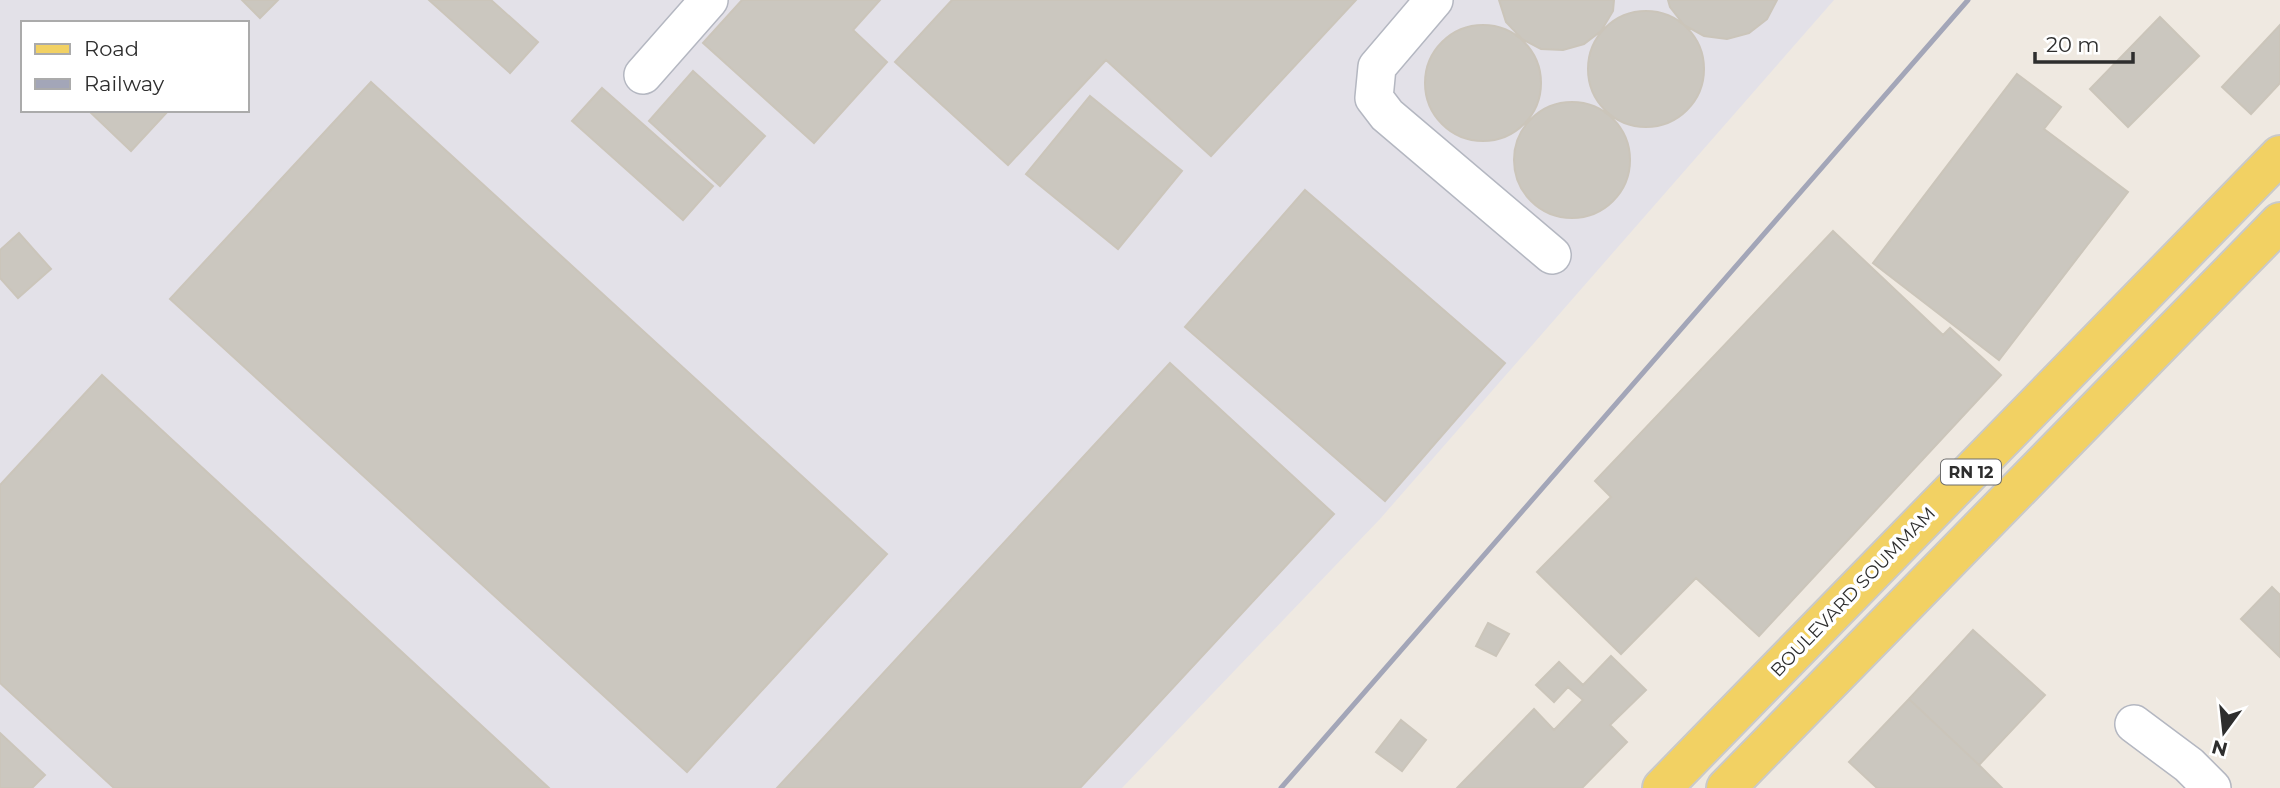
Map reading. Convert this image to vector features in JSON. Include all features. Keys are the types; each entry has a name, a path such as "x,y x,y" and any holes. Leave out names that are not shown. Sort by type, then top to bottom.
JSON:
{"main road":[{"name":"BOULEVARD SOUMMAM","path":"1662,788 2280,155"},
{"name":"RN 12","path":"1726,788 2280,222"}],"lane":[{"path":"643,75 709,0"},
{"path":"1434,0 1377,67 1374,98 1387,115 1552,255"},
{"path":"2134,724 2189,765 2212,788"}],"shaded area":[{"path":"0,0 1834,0 1380,519 1122,788 0,788"}],"building":[{"path":"242,0 278,0 260,18"},
{"path":"429,0 491,0 538,42 510,73"},
{"path":"742,0 880,0 853,30 887,62 814,143 703,43"},
{"path":"952,0 1356,0 1211,156 1106,60 1008,165 895,62"},
{"path":"1499,0 1614,0 1613,11 1601,31 1584,44 1563,50 1541,49 1522,39 1506,22"},
{"path":"1668,0 1777,0 1767,19 1749,33 1727,39 1704,36 1684,25"},
{"path":"1646,11 1668,16 1687,28 1699,47 1704,69 1699,91 1687,110 1668,122 1646,127 1624,122 1605,110 1593,91 1588,69 1593,47 1605,28 1624,16"},
{"path":"2160,17 2199,56 2128,127 2090,89"},
{"path":"1483,25 1505,30 1524,42 1536,61 1541,83 1536,105 1524,124 1505,136 1483,141 1461,136 1442,124 1430,105 1425,83 1430,61 1442,42 1461,30"},
{"path":"2280,25 2280,83 2251,114 2222,87"},
{"path":"693,71 765,136 720,186 649,121"},
{"path":"2017,74 2061,107 2044,129 2128,192 1999,360 1873,263"},
{"path":"371,82 887,554 687,772 170,299"},
{"path":"602,88 713,186 683,220 572,121"},
{"path":"1090,96 1182,171 1118,249 1026,174"},
{"path":"1572,102 1594,107 1613,119 1625,138 1630,160 1625,182 1613,201 1594,213 1572,218 1550,213 1531,201 1519,182 1514,160 1519,138 1531,119 1550,107"},
{"path":"90,112 167,112 131,151"},
{"path":"1305,190 1505,363 1385,501 1185,327"},
{"path":"1833,231 1943,335 1950,328 2001,375 1759,636 1696,578 1621,654 1537,572 1611,497 1595,481"},
{"path":"19,233 51,269 18,298 0,278 0,250"},
{"path":"1170,363 1334,514 1080,788 777,788"},
{"path":"102,375 549,788 114,788 0,683 0,485"},
{"path":"2272,587 2280,595 2280,657 2241,619"},
{"path":"1488,623 1509,634 1496,656 1476,646"},
{"path":"1973,630 2045,695 1979,765 1909,699"},
{"path":"1611,656 1646,690 1610,725 1627,742 1582,788 1457,788 1534,709 1554,730 1583,700 1568,687 1554,702 1536,685 1559,662 1583,685"},
{"path":"1909,699 2002,788 1877,788 1849,762"},
{"path":"1401,720 1426,740 1402,771 1376,752"},
{"path":"0,733 45,775 32,788 0,788"}],"railway":[{"path":"1281,788 1968,0"}]}
